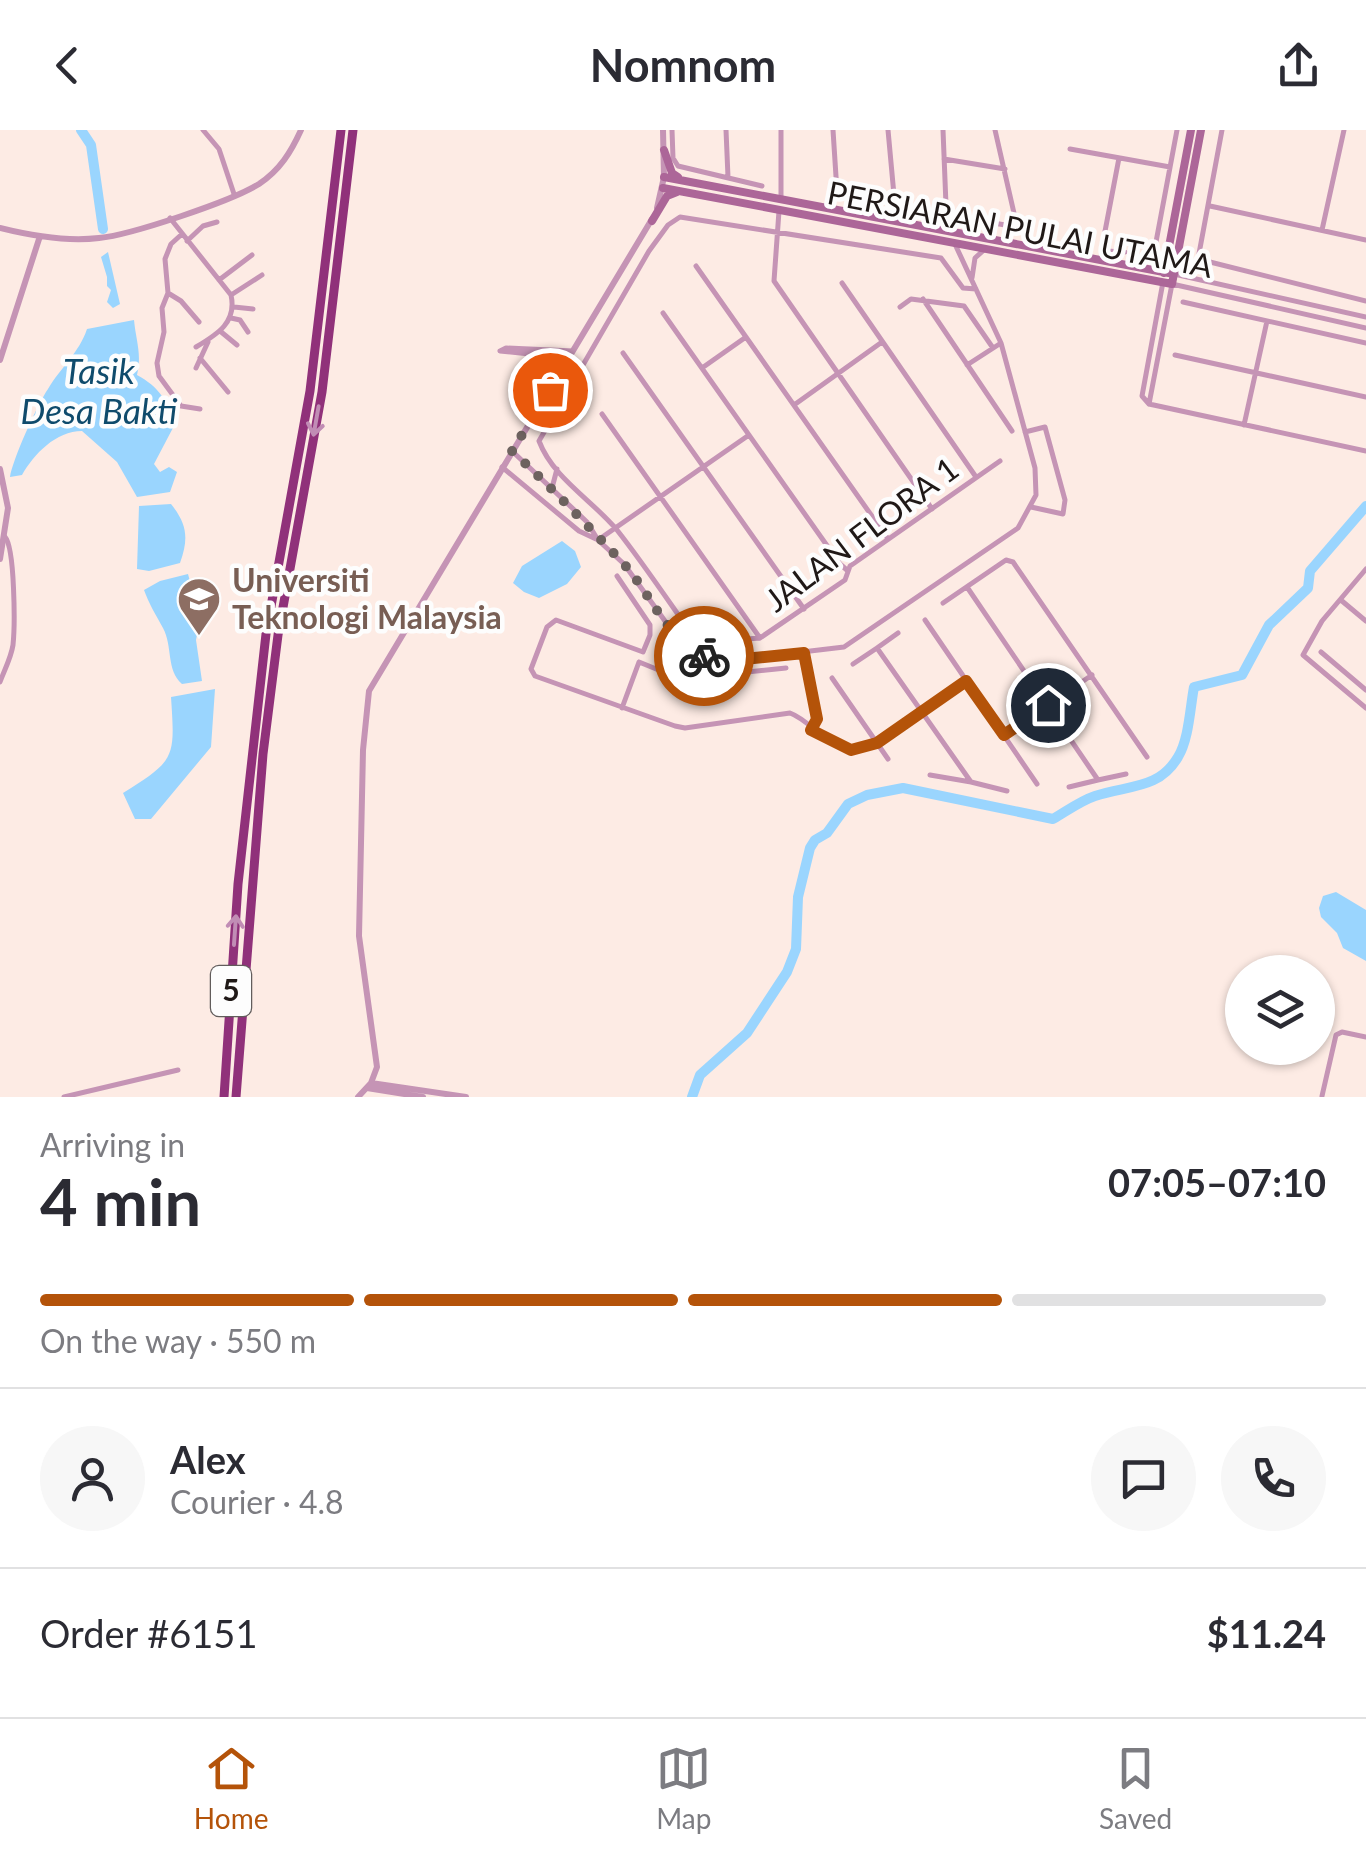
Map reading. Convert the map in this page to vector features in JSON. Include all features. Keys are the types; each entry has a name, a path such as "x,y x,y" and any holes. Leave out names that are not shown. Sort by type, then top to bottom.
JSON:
{"highway":[{"name":"5","path":"224,1097 238,884 266,634 310,390 341,130"},
{"name":"5","path":"237,1097 264,754 278,635 322,392 353,130"}],"main road":[{"path":"1168,278 1191,130"},
{"path":"1168,278 1201,130"},
{"path":"664,150 672,173 692,182"},
{"name":"PERSIARAN PULAI UTAMA","path":"664,177 988,248 1168,278"},
{"name":"PERSIARAN PULAI UTAMA","path":"663,188 946,230 1168,278"},
{"path":"652,221 667,196 686,192"}],"street":[{"path":"203,130 219,149 234,194"},
{"path":"0,228 40,236 116,236 257,185 290,155 301,130"},
{"path":"384,1088 377,1067 359,936 366,702 375,680 652,221 663,188 663,130"},
{"path":"672,130 677,165 762,186"},
{"path":"726,130 728,178"},
{"path":"780,130 774,281 932,508"},
{"path":"834,130 837,192"},
{"path":"888,130 894,206"},
{"path":"942,130 946,230"},
{"path":"947,215 1014,224 1017,220 995,130"},
{"path":"1153,258 1177,130"},
{"path":"1222,130 1210,206 1197,256 1203,263 1366,301"},
{"path":"1322,230 1344,130"},
{"path":"1070,149 1170,168"},
{"path":"1119,158 1102,246 1126,252"},
{"path":"944,159 1006,169"},
{"path":"1210,206 1366,240"},
{"path":"616,528 555,472 544,454 540,435 668,224 686,216 941,258 963,288 976,290"},
{"path":"170,218 230,294 234,308 220,331 196,347"},
{"path":"187,241 202,226 216,222"},
{"path":"182,234 171,244 164,259 168,293 162,308 164,332 157,362 159,376 181,406 200,409"},
{"path":"0,360 40,236"},
{"path":"512,451 587,522 598,540 624,564 674,635 692,650 716,660 804,653 856,642 1018,528 1031,507 1037,484 1001,343 953,240"},
{"path":"972,282 975,258 988,248"},
{"path":"219,280 252,254"},
{"path":"696,266 888,539"},
{"path":"230,294 262,275"},
{"path":"1168,278 1142,396 1150,404 1366,450"},
{"name":"PERSIARAN PULAI UTAMA","path":"1168,278 1366,318"},
{"name":"PERSIARAN PULAI UTAMA","path":"1168,278 1366,328"},
{"path":"842,284 976,477"},
{"path":"168,293 181,300 199,322"},
{"path":"900,308 912,299 964,306 993,348"},
{"path":"924,299 1012,431"},
{"path":"1183,302 1366,343"},
{"path":"234,308 253,309"},
{"path":"664,313 848,571"},
{"path":"231,318 240,320 248,332"},
{"path":"1244,425 1268,320"},
{"path":"220,331 237,345"},
{"path":"702,368 746,337"},
{"path":"196,368 210,339"},
{"path":"794,405 882,342"},
{"path":"967,365 1001,343"},
{"path":"506,348 571,355 500,352 506,348"},
{"path":"623,353 804,609"},
{"path":"1175,356 1366,397"},
{"path":"200,358 228,392"},
{"path":"602,414 760,638"},
{"path":"1025,432 1045,426 1065,500 1063,514 1031,507"},
{"path":"598,540 749,435"},
{"name":"JALAN FLORA 1","path":"616,528 692,633 707,642 760,638 844,580 850,566 1000,461"},
{"path":"502,467 579,531 598,540"},
{"path":"0,469 7,496 0,558"},
{"path":"537,474 555,472"},
{"path":"552,488 555,472"},
{"path":"0,682 12,646 13,560 11,544 5,537"},
{"path":"944,603 1010,559 1147,757"},
{"path":"1366,569 1322,622 1303,655 1366,708"},
{"path":"617,576 650,625 650,635 622,708"},
{"path":"967,587 1098,780"},
{"path":"1341,600 1366,622"},
{"path":"643,652 556,620 547,626 532,672 685,728 797,715 811,730 851,750 877,743 966,681"},
{"path":"925,620 1037,784"},
{"path":"853,664 898,633"},
{"path":"877,648 970,782"},
{"path":"1321,652 1366,690"},
{"path":"804,653 817,719 811,730"},
{"path":"639,662 689,678 786,668"},
{"path":"1004,735 1092,675"},
{"path":"832,678 888,759"},
{"path":"930,774 1007,791"},
{"path":"1069,787 1126,774"},
{"path":"1322,1096 1336,1035 1342,1032 1366,1037"},
{"path":"360,1097 377,1067"},
{"path":"64,1097 178,1070"},
{"path":"369,1086 466,1097"},
{"path":"360,1097 384,1088 423,1097"}],"water":[{"path":"108,252 120,304 113,308 107,302 111,290 101,257"},
{"name":"Tasik Desa Bakti","path":"134,320 139,354 137,375 161,395 175,424 154,464 160,472 169,467 177,472 170,492 137,497 117,462 82,431 55,439 39,452 22,475 10,477 38,406 87,329"},
{"path":"171,504 185,532 180,563 149,571 137,569 139,506"},
{"path":"562,541 575,551 581,567 567,584 539,598 513,583 522,566"},
{"path":"188,574 200,620 196,640 202,681 182,684 174,672 166,635 144,590"},
{"path":"215,689 211,747 151,819 135,819 123,793 153,773 168,756 173,733 171,697"},
{"path":"1336,892 1366,910 1366,961 1343,948 1337,933 1321,917 1323,896"}],"waterway":[{"path":"81,130 91,145 103,229"},
{"path":"692,1097 700,1075 747,1033 787,972 796,949 798,897 810,848 827,833 848,804 867,795 903,788 1053,819 1089,798 1152,781 1170,768 1182,750 1194,687 1242,675 1269,625 1308,588 1310,571 1366,506"}],"way so far":[{"path":"550,390 512,451 587,522 598,540 624,564 674,635 704,656"}],"place":[{"name":"Universiti Teknologi Malaysia","path":"199,637"}],"route":[{"path":"704,656 734,660 804,653 817,719 811,730 851,750 877,743 966,681 1004,735 1048,705"}]}
